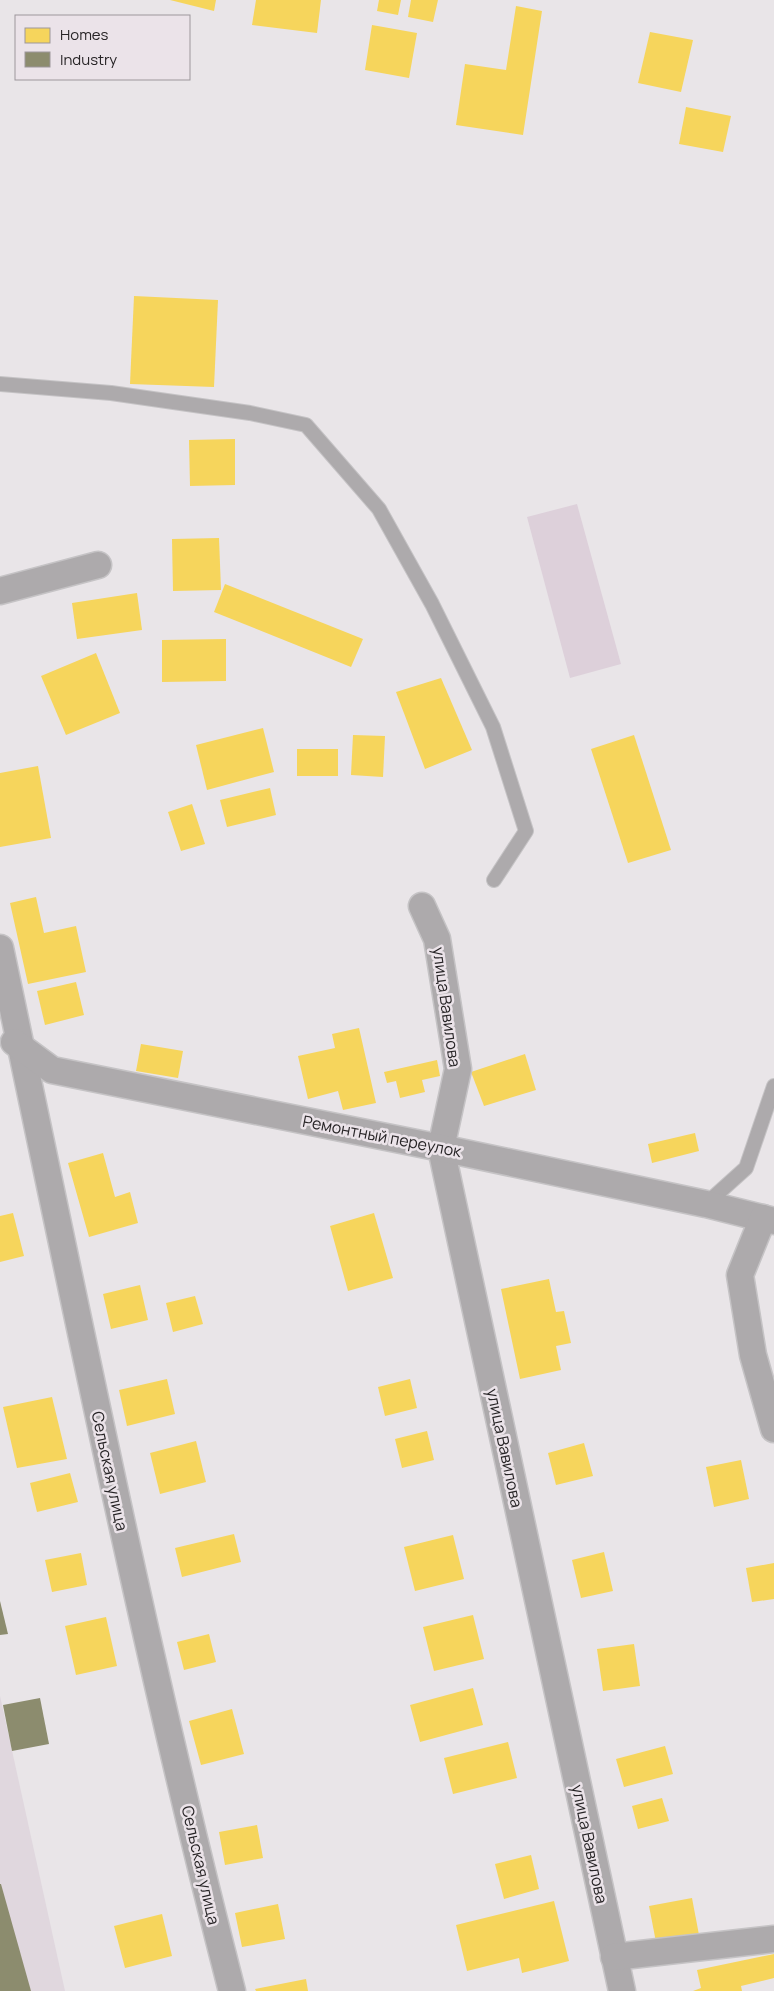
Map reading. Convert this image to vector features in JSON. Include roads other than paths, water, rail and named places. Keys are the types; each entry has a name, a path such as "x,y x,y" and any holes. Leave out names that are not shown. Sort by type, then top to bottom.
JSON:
{"street":[{"path":"0,591 98,565"},
{"name":"улица Вавилова","path":"422,906 436,939 458,1069 441,1148 622,1991"},
{"name":"Сельская улица","path":"0,948 112,1482 204,1882 232,1991"},
{"name":"Ремонтный переулок","path":"0,1032 52,1070 441,1148 706,1204 768,1220"},
{"path":"768,1220 740,1276 753,1355 774,1429"},
{"path":"614,1958 774,1939"}],"lane":[{"path":"0,384 112,393 250,413 306,425 379,508 432,604 493,726 526,831 494,880"},
{"path":"706,1204 746,1168 774,1086"}]}
